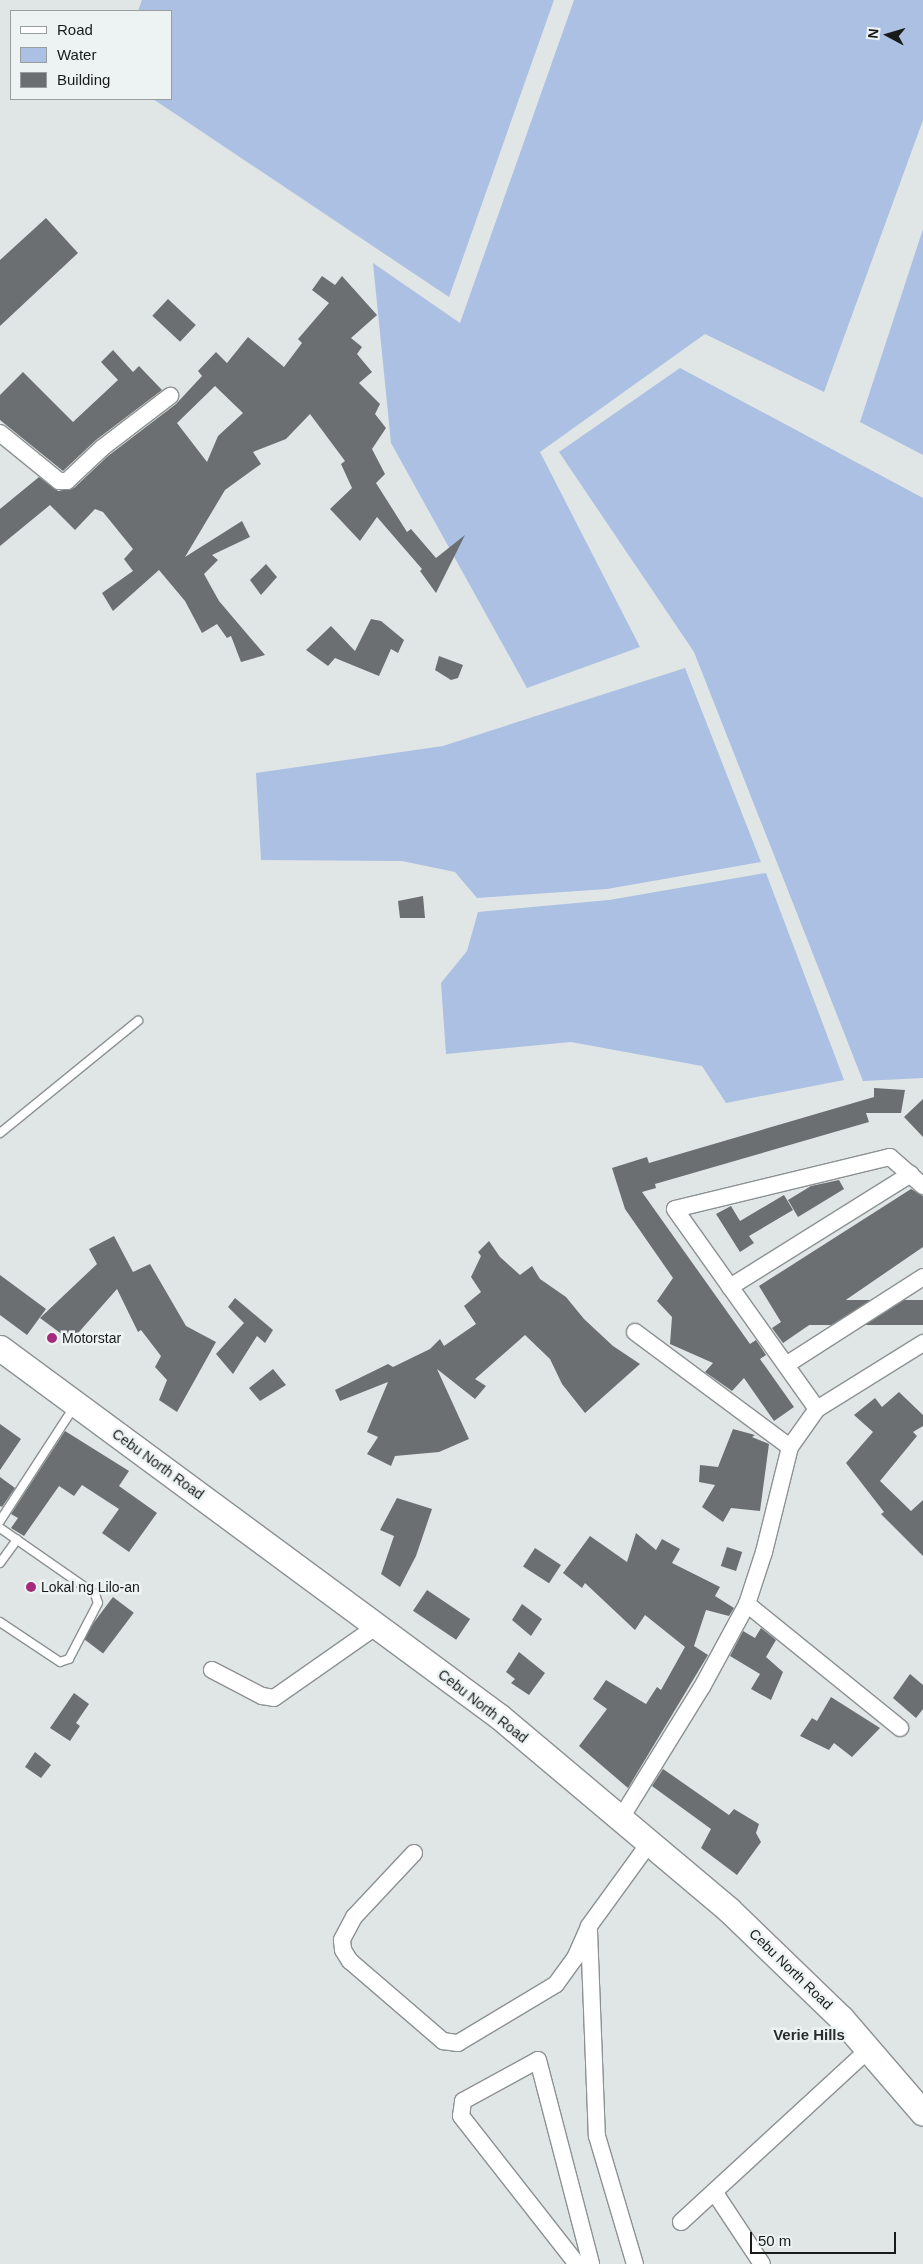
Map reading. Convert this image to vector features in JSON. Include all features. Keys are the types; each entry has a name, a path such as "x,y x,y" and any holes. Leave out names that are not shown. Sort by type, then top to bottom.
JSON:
{"main road":[{"name":"Cebu North Road","path":"0,1348 470,1693 650,1842 736,1917 841,2018 921,2106"}],"street":[{"path":"0,433 59,481 67,481 102,448 170,396"},
{"path":"817,1408 675,1209 890,1156 923,1186"},
{"path":"730,1287 912,1174"},
{"path":"786,1365 923,1278"},
{"path":"634,1332 790,1446"},
{"path":"621,1818 702,1687 747,1604 790,1446 817,1408 923,1343"},
{"path":"747,1604 900,1728"},
{"path":"212,1670 262,1696 274,1698 377,1626"},
{"path":"414,1853 354,1917 342,1940 343,1950 350,1961 443,2041 458,2043 556,1984 575,1958 589,1926 650,1842"},
{"path":"589,1926 597,2136 635,2264"},
{"path":"681,2222 715,2193 870,2049"},
{"path":"577,2264 461,2116 463,2101 538,2060 591,2264"},
{"path":"715,2193 762,2264"}],"lane":[{"path":"0,1133 138,1021"},
{"path":"0,1521 76,1404"},
{"path":"0,1528 95,1594 98,1603 69,1659 60,1662 0,1622"},
{"path":"0,1563 17,1540"}],"water":[{"path":"142,0 554,0 449,297 154,100 172,100 172,10 138,10"},
{"path":"574,0 923,0 923,120 824,392 705,334 540,452 640,647 527,688 391,443 373,263 460,323"},
{"path":"923,229 923,455 860,422"},
{"path":"680,368 923,498 923,1078 863,1081 694,652 559,452"},
{"path":"685,668 761,862 607,889 477,898 455,872 402,861 261,860 256,773 443,746"},
{"path":"766,873 844,1080 726,1103 702,1066 571,1042 446,1054 441,983 467,951 478,912 609,900"}],"building":[{"path":"46,218 78,253 0,326 0,260"},
{"path":"322,276 335,285 342,276 377,315 351,338 362,347 357,354 372,372 359,383 380,404 375,414 386,428 372,449 385,474 376,483 407,532 411,529 436,558 465,535 436,593 420,571 422,569 377,517 360,541 330,509 352,488 341,464 345,461 310,414 286,439 253,452 261,464 225,490 185,557 242,521 250,537 212,555 218,560 204,574 219,601 265,655 241,662 231,636 227,638 217,624 202,633 185,601 159,570 113,611 102,593 133,571 124,559 133,549 103,512 95,509 75,530 50,505 0,546 0,509 39,477 58,491 74,488 108,456 176,404 202,376 198,371 216,352 227,363 248,337 284,367 302,343 298,339 329,303 312,290","holes":["215,386 243,413 218,436 207,462 177,423"]},
{"path":"168,299 196,325 180,342 152,316"},
{"path":"113,350 133,372 139,366 162,390 96,440 63,471 0,420 0,395 23,372 73,422 118,380 101,362"},
{"path":"266,564 277,577 261,595 250,580"},
{"path":"371,619 381,621 404,640 398,653 391,649 379,676 335,658 328,666 306,650 331,626 355,651"},
{"path":"439,656 463,665 458,678 451,680 435,670"},
{"path":"423,896 425,918 400,918 398,901"},
{"path":"874,1088 905,1090 901,1113 866,1113 869,1122 655,1184 656,1188 642,1192 750,1344 756,1340 766,1355 760,1359 794,1407 774,1421 744,1378 732,1391 705,1372 713,1363 670,1344 672,1317 657,1301 673,1278 625,1209 612,1168 647,1157 649,1163 874,1097"},
{"path":"923,1099 923,1137 904,1117"},
{"path":"839,1180 844,1189 798,1217 788,1200 811,1186"},
{"path":"911,1189 923,1196 923,1247 783,1343 772,1328 781,1322 759,1286"},
{"path":"784,1195 793,1210 749,1236 754,1243 740,1252 716,1214 731,1206 740,1221"},
{"path":"114,1236 133,1272 150,1264 186,1326 216,1342 177,1412 159,1400 167,1380 155,1367 161,1356 141,1330 138,1332 117,1289 71,1341 40,1318 97,1264 89,1249"},
{"path":"489,1241 500,1257 520,1275 532,1266 540,1279 566,1297 584,1319 613,1346 640,1364 585,1413 562,1384 550,1359 525,1335 475,1379 486,1386 475,1399 437,1369 469,1439 439,1452 395,1456 391,1466 367,1454 378,1437 367,1432 388,1382 340,1401 335,1390 388,1364 393,1367 430,1349 440,1339 444,1346 476,1324 464,1306 481,1292 471,1277 481,1256 478,1252"},
{"path":"0,1275 46,1309 27,1335 0,1315"},
{"path":"235,1298 273,1330 265,1343 257,1336 233,1374 216,1354 244,1323 228,1307"},
{"path":"786,1300 923,1300 923,1325 786,1325"},
{"path":"273,1369 286,1385 260,1401 249,1388"},
{"path":"899,1392 923,1415 923,1426 913,1432 917,1436 880,1481 911,1511 923,1500 923,1556 881,1514 884,1512 846,1463 873,1432 854,1415 875,1398 882,1407"},
{"path":"0,1424 21,1439 0,1470"},
{"path":"733,1429 755,1435 752,1437 769,1444 760,1511 731,1508 723,1522 702,1507 715,1485 699,1482 700,1465 718,1467"},
{"path":"65,1431 129,1471 119,1486 157,1513 129,1552 102,1533 119,1509 82,1485 74,1496 59,1486 24,1536 11,1528 18,1518 11,1514"},
{"path":"0,1477 15,1488 2,1507 0,1506"},
{"path":"397,1498 432,1509 416,1556 400,1587 381,1574 394,1536 380,1530"},
{"path":"636,1533 656,1550 662,1539 680,1549 672,1563 720,1587 715,1596 734,1608 729,1616 706,1610 694,1646 708,1655 628,1788 579,1746 607,1709 593,1699 606,1680 646,1704 657,1687 661,1690 685,1647 645,1615 635,1630 585,1583 582,1588 563,1573 590,1536 627,1562"},
{"path":"727,1547 742,1552 736,1571 721,1566"},
{"path":"535,1548 561,1565 549,1583 523,1566"},
{"path":"427,1590 470,1619 456,1640 413,1611"},
{"path":"113,1597 134,1613 103,1653 82,1638"},
{"path":"522,1604 542,1619 531,1636 512,1620"},
{"path":"761,1628 776,1640 766,1657 783,1672 771,1700 751,1689 760,1674 730,1656 743,1631 755,1638"},
{"path":"519,1652 545,1673 529,1695 511,1683 515,1679 506,1672"},
{"path":"910,1674 923,1685 923,1709 916,1718 893,1698"},
{"path":"74,1693 89,1704 76,1723 80,1726 70,1741 50,1728"},
{"path":"831,1697 880,1728 852,1757 834,1743 829,1750 800,1736 812,1718 817,1721"},
{"path":"35,1752 51,1765 41,1778 25,1767"},
{"path":"663,1769 729,1815 734,1809 759,1824 756,1833 761,1842 737,1875 701,1848 711,1829 652,1786"}],"place":[{"name":"Motorstar","path":"52,1338"},
{"name":"Lokal ng Lilo-an","path":"31,1587"}],"district":[{"name":"Verie Hills","path":"809,2035"}]}
